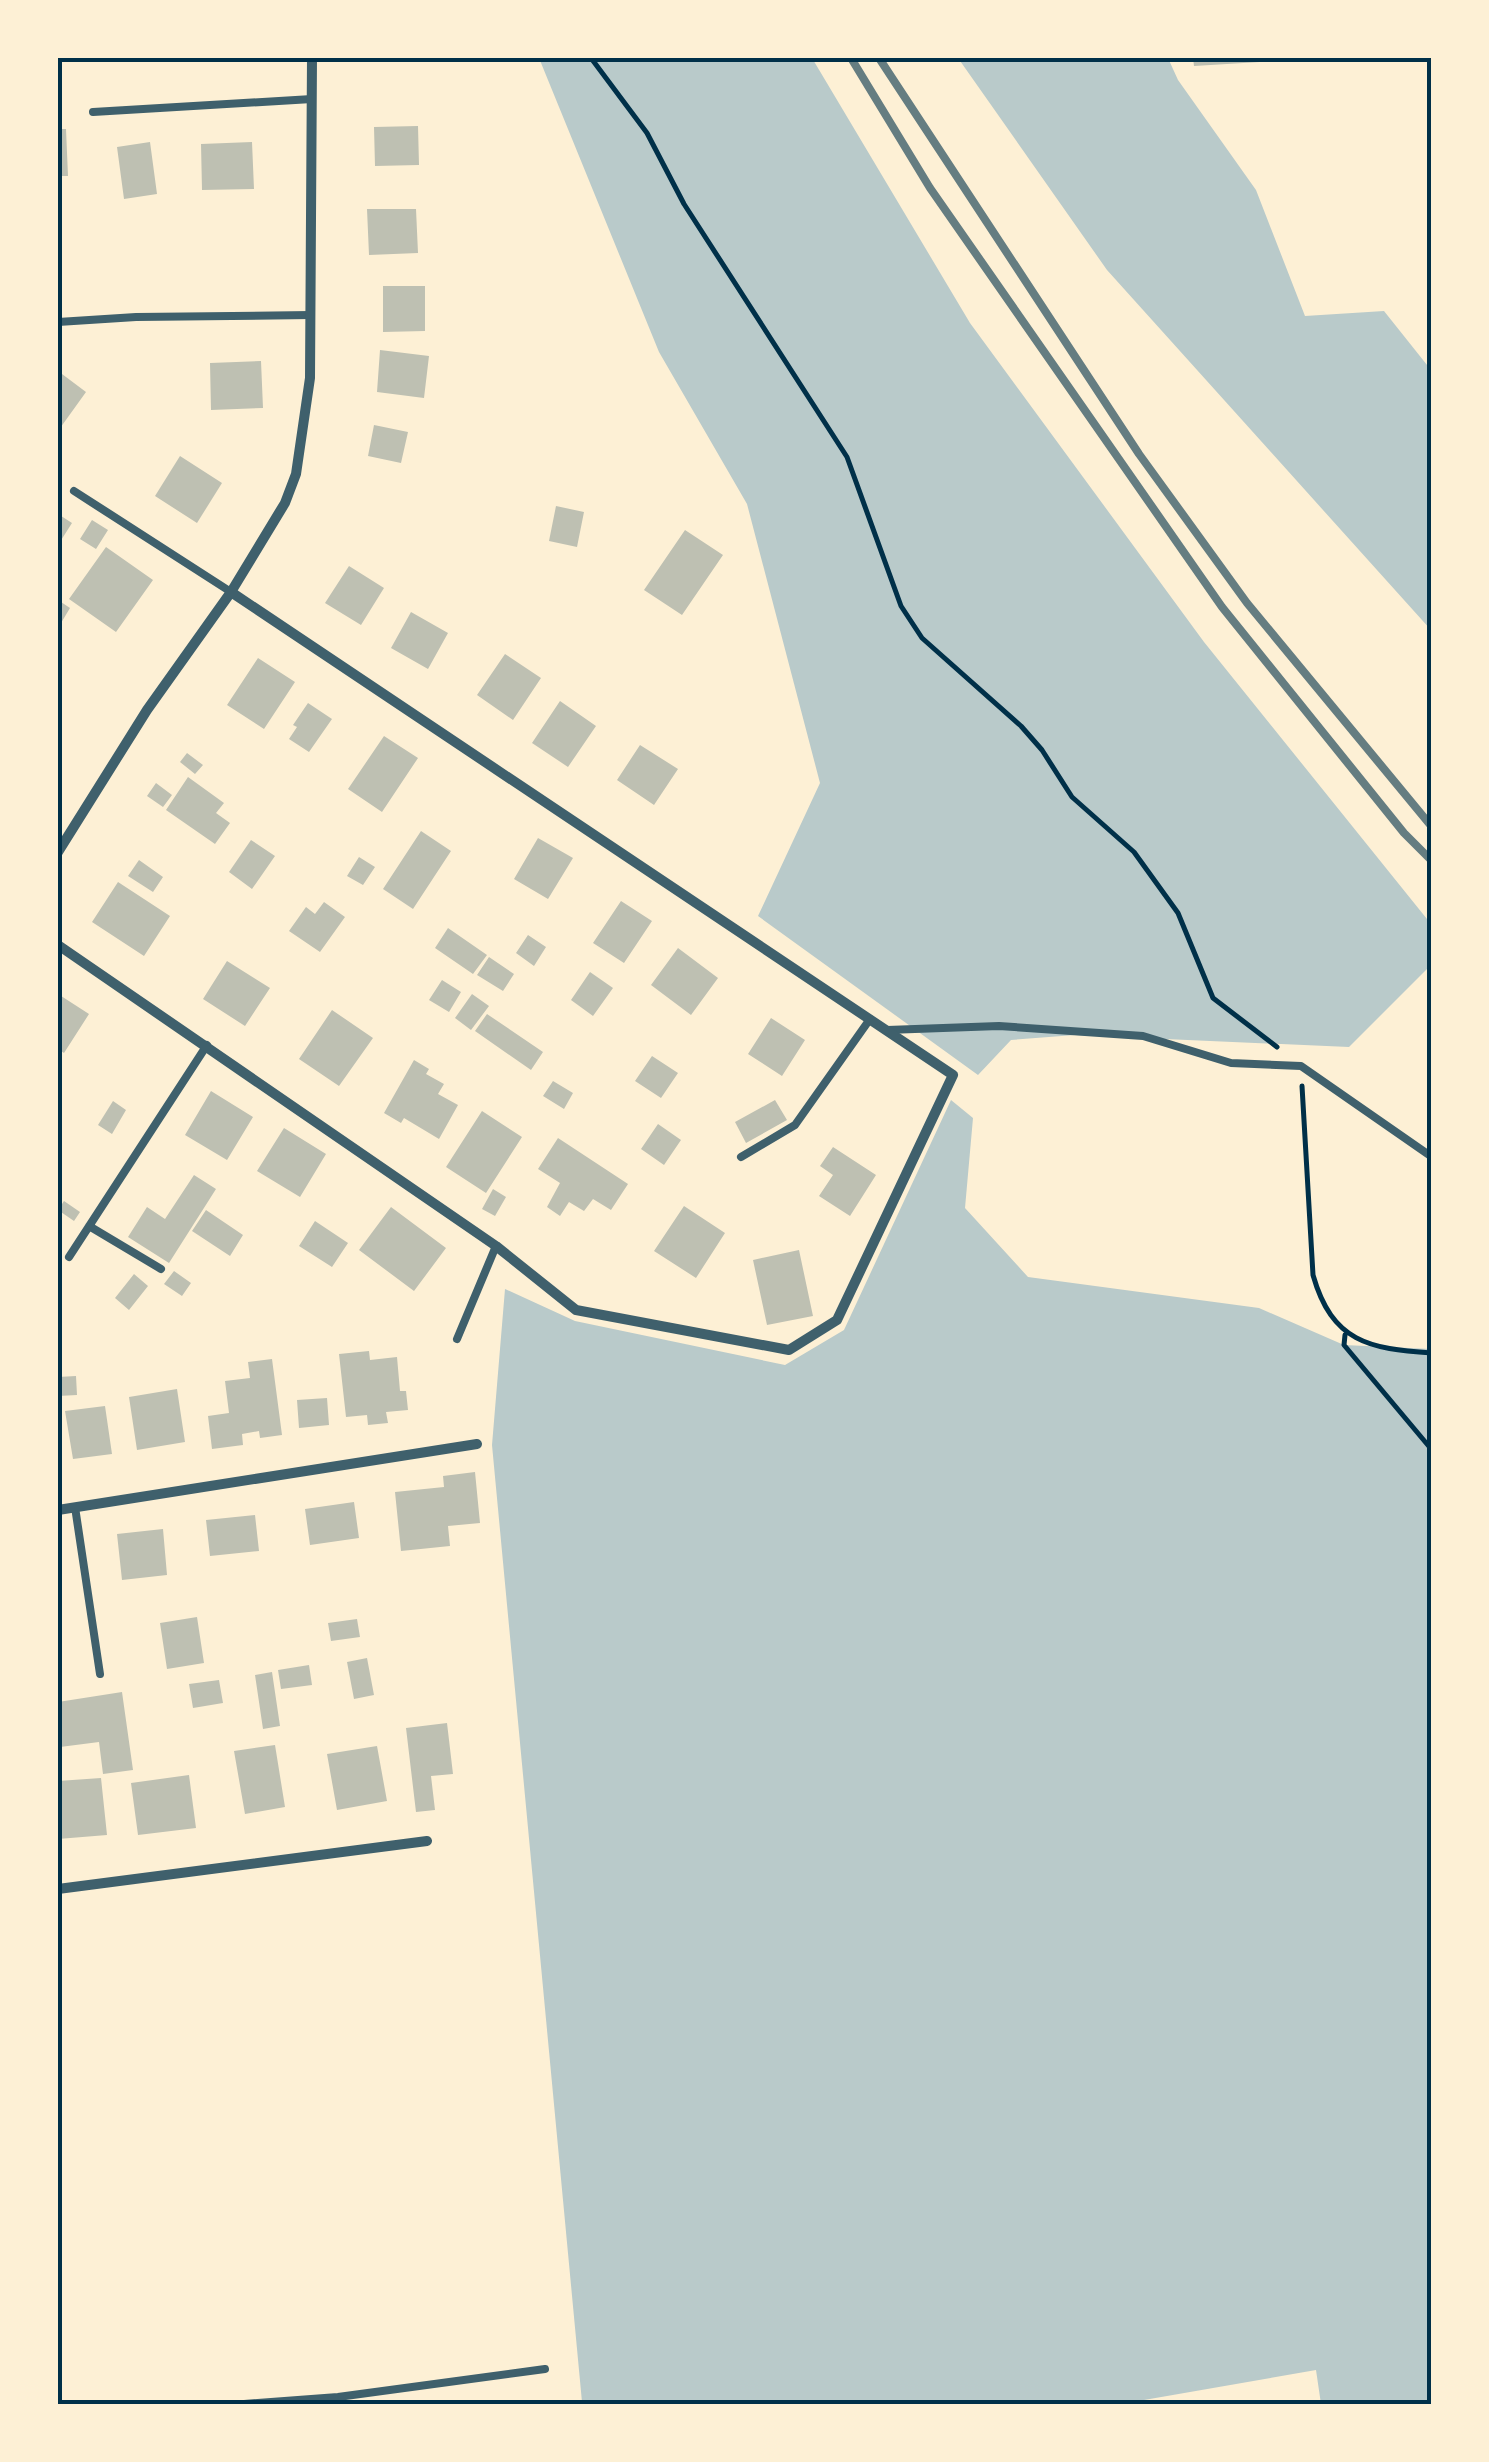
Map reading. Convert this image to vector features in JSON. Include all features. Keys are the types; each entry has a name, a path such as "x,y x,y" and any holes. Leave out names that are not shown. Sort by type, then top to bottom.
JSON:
{"street":[{"path":"58,852 148,710 231,592 285,502 296,474 310,378 312,58"},
{"path":"58,944 496,1246 576,1310 789,1350 837,1320 953,1075 231,592"},
{"path":"58,1510 477,1444"},
{"path":"58,1889 428,1841"}],"lane":[{"path":"94,112 312,99"},
{"path":"58,322 310,315"},
{"path":"74,492 231,592"},
{"path":"741,1157 795,1125 870,1019"},
{"path":"887,1030 999,1026 1143,1036 1231,1063 1301,1066 1432,1157"},
{"path":"69,1257 208,1046"},
{"path":"89,1226 161,1269"},
{"path":"458,1339 496,1246"},
{"path":"74,1507 100,1674"},
{"path":"244,2404 338,2397 545,2368"}],"path":[{"path":"590,58 647,132 684,204 847,457 901,606 922,638 1021,726 1042,750 1072,797 1134,852 1178,913 1213,998 1301,1066 1313,1275 1320,1300 1345,1334 1384,1350 1432,1354"},
{"path":"1345,1334 1344,1344 1432,1450"}],"shaded area":[{"path":"539,58 812,58 970,323 1204,642 1431,924 1431,965 1349,1047 1075,1035 1011,1040 978,1075 758,916 820,783 747,504 659,352"},
{"path":"958,58 1168,58 1178,80 1256,190 1305,316 1384,311 1431,370 1431,630 1107,270"},
{"path":"951,1100 973,1118 965,1208 1028,1277 1259,1308 1344,1345 1431,1349 1431,2404 1321,2404 1316,2370 1121,2404 582,2402 492,1445 505,1289 575,1321 785,1365 844,1330"}],"building":[{"path":"1193,58 1260,58 1260,62 1194,66"},
{"path":"418,126 419,165 375,166 374,127"},
{"path":"58,129 66,129 68,176 58,176"},
{"path":"150,142 157,194 124,199 117,147"},
{"path":"252,142 254,189 202,190 201,144"},
{"path":"367,209 416,209 418,253 369,255"},
{"path":"383,286 425,286 425,331 383,332"},
{"path":"380,350 429,356 424,398 377,392"},
{"path":"261,361 263,408 211,410 210,363"},
{"path":"58,371 86,392 58,431"},
{"path":"374,425 408,432 401,463 368,456"},
{"path":"180,456 222,483 197,523 155,496"},
{"path":"556,506 584,512 577,547 549,541"},
{"path":"58,514 72,523 58,545"},
{"path":"92,520 108,530 96,549 80,539"},
{"path":"685,530 723,555 682,615 644,590"},
{"path":"106,547 153,580 116,632 69,599"},
{"path":"349,566 384,588 361,625 325,603"},
{"path":"58,600 70,608 58,628"},
{"path":"411,612 448,633 428,669 391,648"},
{"path":"505,654 541,678 513,720 477,695"},
{"path":"258,658 295,682 264,729 227,705"},
{"path":"560,701 596,726 568,767 532,743"},
{"path":"308,703 332,719 309,752 289,739"},
{"path":"384,736 418,758 382,812 348,789"},
{"path":"640,745 678,769 654,805 617,780"},
{"path":"187,753 203,765 195,774 180,762"},
{"path":"188,777 224,803 216,813 230,823 215,844 166,810"},
{"path":"156,783 172,795 163,807 147,796"},
{"path":"421,831 451,851 413,909 383,889"},
{"path":"538,838 573,858 548,899 514,879"},
{"path":"251,840 275,856 252,889 229,872"},
{"path":"359,857 375,867 363,885 347,876"},
{"path":"139,860 163,877 153,892 128,876"},
{"path":"118,882 170,916 144,956 92,922"},
{"path":"621,901 652,921 624,963 593,943"},
{"path":"324,902 345,917 320,952 289,931 306,907 315,914"},
{"path":"448,928 487,955 473,974 435,948"},
{"path":"528,935 546,947 534,966 516,953"},
{"path":"678,948 718,978 691,1015 651,985"},
{"path":"489,957 514,974 503,991 477,975"},
{"path":"227,961 270,988 245,1026 203,999"},
{"path":"590,972 613,988 593,1016 571,1000"},
{"path":"442,980 461,992 449,1012 429,1000"},
{"path":"58,994 89,1014 64,1053 58,1049"},
{"path":"472,994 489,1006 471,1030 455,1018"},
{"path":"332,1010 373,1038 339,1086 299,1059"},
{"path":"487,1014 543,1052 531,1070 475,1031"},
{"path":"771,1018 805,1040 782,1076 748,1054"},
{"path":"652,1056 678,1073 661,1098 635,1081"},
{"path":"414,1060 429,1069 426,1074 444,1084 438,1094 458,1105 439,1139 404,1118 401,1123 384,1113"},
{"path":"553,1081 573,1093 564,1109 543,1096"},
{"path":"211,1091 253,1117 227,1160 185,1135"},
{"path":"775,1100 787,1120 746,1143 735,1122"},
{"path":"113,1101 126,1110 112,1134 98,1125"},
{"path":"482,1111 522,1137 486,1193 446,1167"},
{"path":"658,1124 681,1140 664,1165 641,1149"},
{"path":"284,1128 326,1154 300,1197 257,1171"},
{"path":"558,1138 628,1184 611,1210 593,1199 584,1211 569,1202 560,1216 547,1207 560,1183 538,1169"},
{"path":"833,1147 876,1175 850,1216 819,1196 833,1175 820,1166"},
{"path":"194,1175 216,1189 169,1263 128,1237 147,1207 165,1219"},
{"path":"493,1189 506,1197 495,1216 482,1209"},
{"path":"64,1201 80,1212 74,1221 58,1210"},
{"path":"684,1206 725,1233 696,1278 654,1251"},
{"path":"391,1207 446,1248 414,1291 359,1250"},
{"path":"206,1210 243,1235 230,1256 192,1231"},
{"path":"315,1221 348,1243 332,1267 299,1246"},
{"path":"799,1250 813,1316 767,1325 753,1260"},
{"path":"174,1271 191,1283 182,1296 164,1284"},
{"path":"134,1274 148,1286 129,1310 115,1298"},
{"path":"369,1351 370,1360 397,1357 400,1391 406,1391 408,1410 386,1412 388,1423 368,1425 367,1415 346,1417 339,1354"},
{"path":"272,1359 282,1435 260,1438 259,1431 242,1434 243,1445 212,1449 208,1416 229,1413 225,1381 250,1378 248,1362"},
{"path":"76,1376 77,1395 58,1396 58,1377"},
{"path":"177,1389 185,1442 137,1450 129,1397"},
{"path":"327,1398 329,1425 299,1428 297,1400"},
{"path":"105,1406 112,1454 73,1459 65,1411"},
{"path":"475,1472 480,1523 448,1526 450,1546 401,1551 395,1492 444,1487 443,1476"},
{"path":"354,1502 359,1538 310,1545 305,1509"},
{"path":"255,1515 259,1551 210,1556 206,1520"},
{"path":"163,1529 167,1575 122,1580 117,1534"},
{"path":"197,1617 204,1663 167,1669 160,1623"},
{"path":"357,1619 360,1637 331,1641 328,1623"},
{"path":"367,1658 374,1695 354,1699 347,1662"},
{"path":"309,1665 312,1685 281,1689 278,1670"},
{"path":"272,1672 280,1726 263,1729 255,1675"},
{"path":"219,1680 223,1703 193,1708 189,1684"},
{"path":"122,1692 133,1770 103,1774 99,1742 60,1747 58,1702"},
{"path":"447,1723 453,1774 431,1776 435,1810 416,1812 406,1728"},
{"path":"275,1745 285,1807 245,1814 234,1751"},
{"path":"377,1746 387,1801 337,1810 327,1754"},
{"path":"189,1775 196,1828 138,1835 131,1783"},
{"path":"101,1778 107,1835 58,1839 58,1781"}],"railway":[{"path":"851,58 930,188 1222,607 1404,833 1432,861"},
{"path":"879,58 1139,454 1247,603 1432,827"}]}
